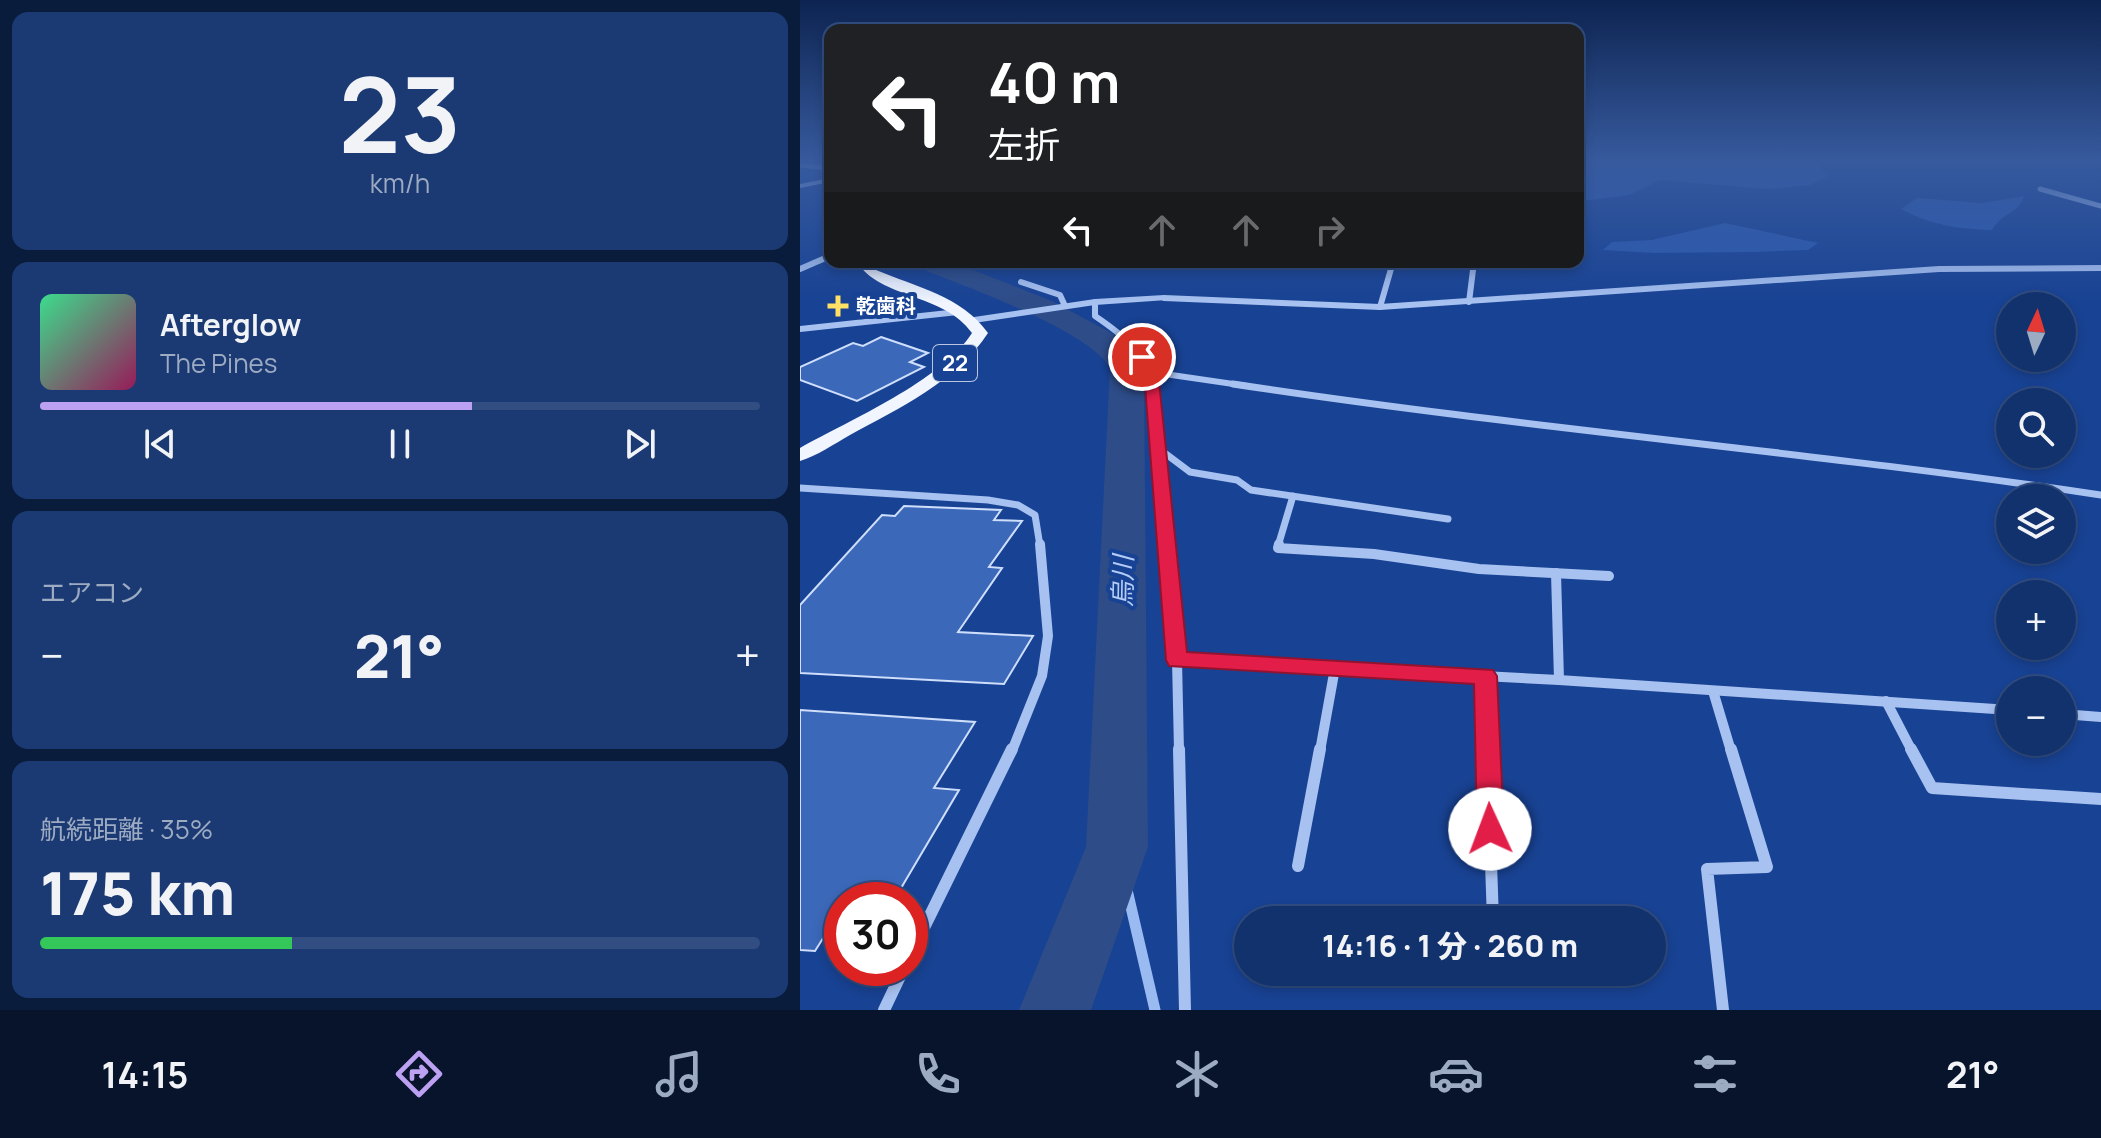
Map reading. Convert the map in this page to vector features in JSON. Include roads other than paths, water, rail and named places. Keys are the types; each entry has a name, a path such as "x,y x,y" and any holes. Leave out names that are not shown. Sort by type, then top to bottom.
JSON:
{"main road":[{"name":"22","path":"800,455 944,371 978,342 980,333 967,316 871,273 868,268"}],"street":[{"path":"800,269 824,259"},
{"path":"1380,307 1391,268"},
{"path":"1469,302 1473,268"},
{"path":"800,329 967,316 996,317 1095,302 1164,298 1380,307 1939,269 2101,268"},
{"path":"1021,282 1060,295 1065,306"},
{"path":"1095,302 1095,316 1125,337 1151,372 1177,660 1185,1010"},
{"path":"1151,372 1364,404 1932,470 2101,495"},
{"path":"1158,448 1190,472 1237,480 1251,490 1448,519"},
{"path":"800,488 988,500 1018,505 1035,515 1038,522 1048,636 1042,676 1011,752 928,920"},
{"path":"1293,496 1278,548 1374,554 1479,569 1609,576"},
{"path":"1556,573 1559,680"},
{"path":"1177,660 1559,680 1996,709"},
{"path":"1298,866 1335,668"},
{"path":"1485,676 1493,906"},
{"path":"1713,691 1767,867 1707,869 1723,1010"},
{"path":"1886,701 1932,788 2101,799"},
{"path":"2076,715 2101,717"},
{"path":"884,1010 895,986"}],"waterway":[{"name":"烏川","path":"944,268 1041,307 1116,349 1127,368 1117,847 1055,1010"},
{"path":"1117,847 1155,1010"}],"place":[{"name":"乾歯科","path":"838,306"}]}
